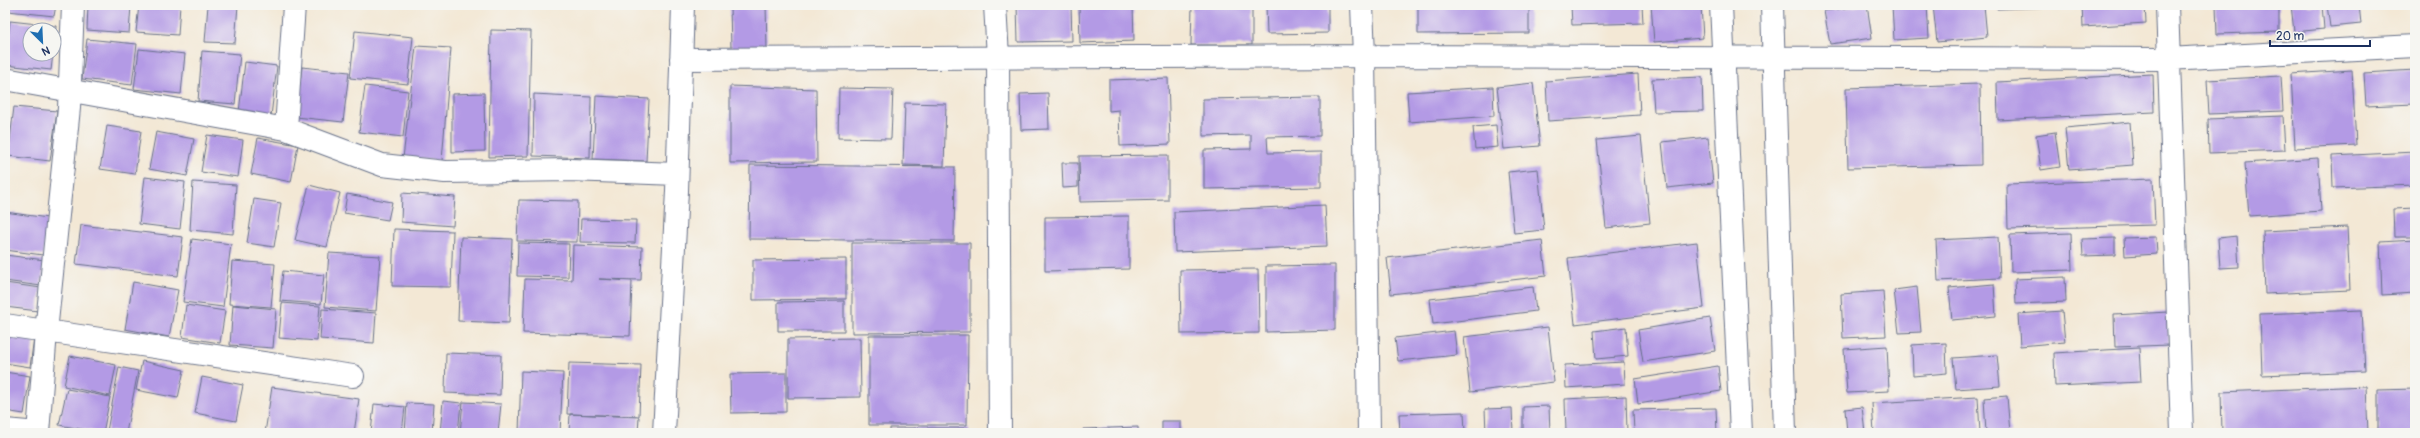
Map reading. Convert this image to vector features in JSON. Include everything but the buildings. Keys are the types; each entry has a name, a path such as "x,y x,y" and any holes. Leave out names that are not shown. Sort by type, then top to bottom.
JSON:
{"street":[{"path":"5,430 38,433 69,91 73,5"},
{"path":"286,129 294,5"},
{"path":"664,433 677,174 683,5"},
{"path":"995,5 998,57 1000,433"},
{"path":"1362,5 1369,433"},
{"path":"1721,5 1741,433"},
{"path":"1772,5 1775,58 1786,433"},
{"path":"2167,5 2182,433"},
{"path":"682,59 1364,56 2168,59 2415,46"},
{"path":"5,79 286,129 382,165 445,172 570,170 677,174"},
{"path":"5,325 353,376"}]}
